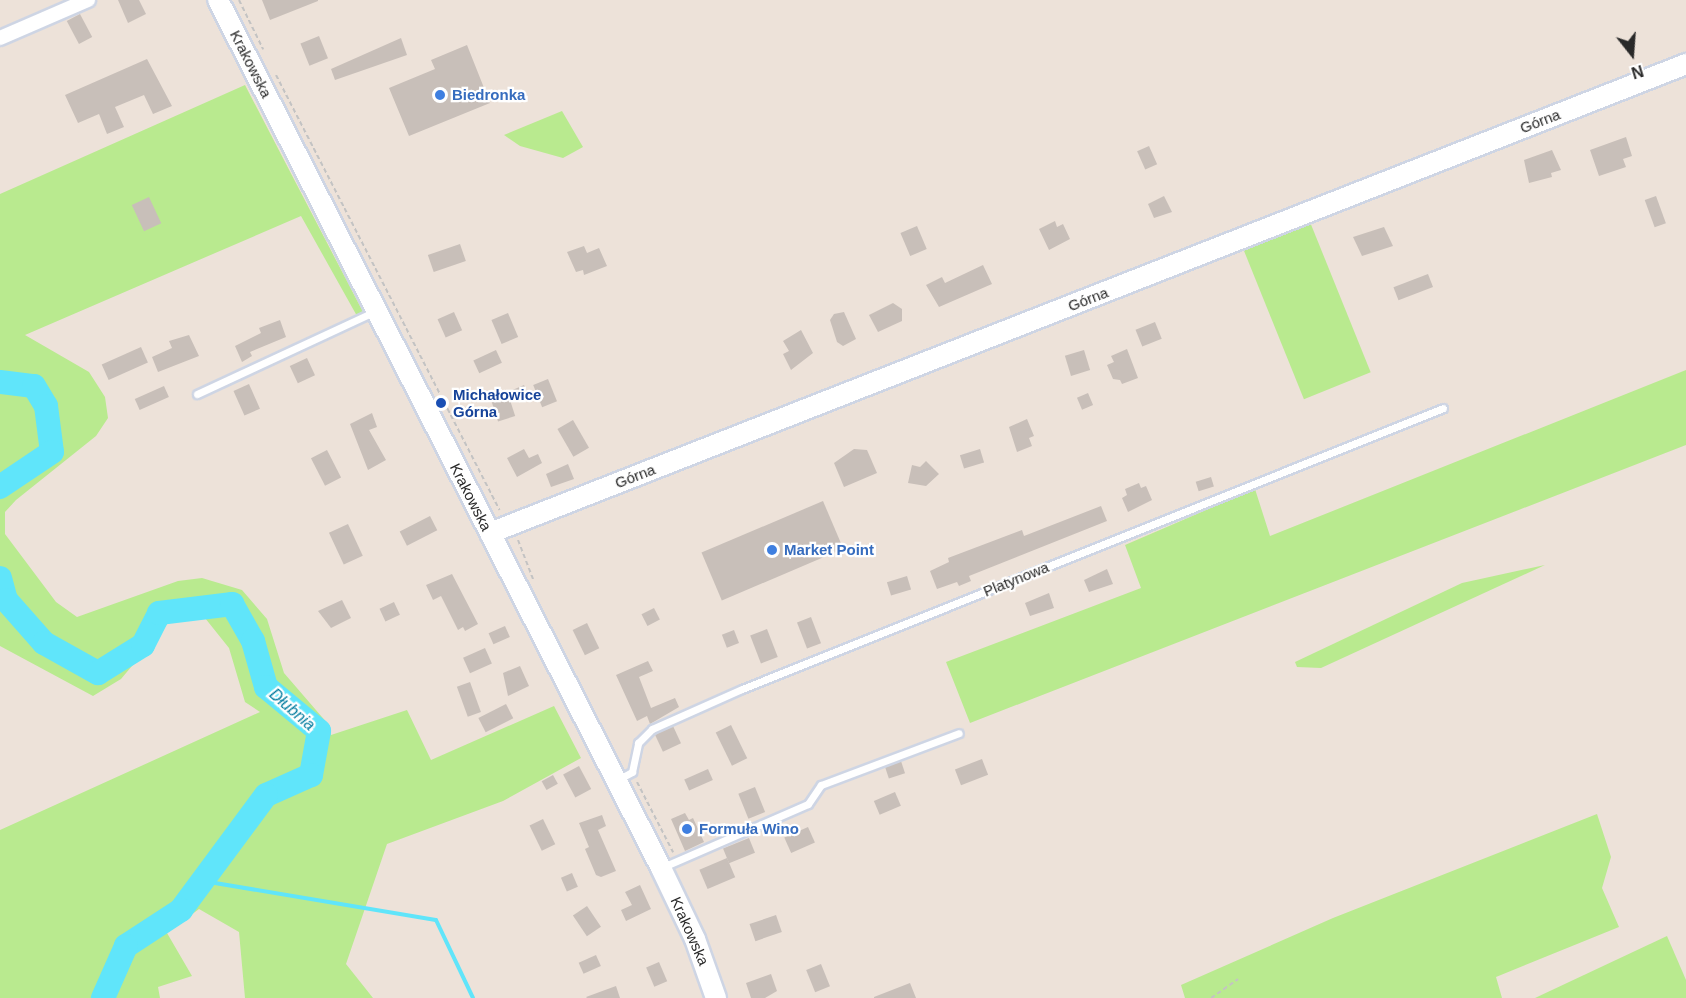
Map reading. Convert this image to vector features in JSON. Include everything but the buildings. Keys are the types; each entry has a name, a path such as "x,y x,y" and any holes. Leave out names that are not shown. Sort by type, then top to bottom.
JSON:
{"street":[{"path":"0,38 88,0"},
{"name":"Krakowska","path":"218,0 490,533 624,776 669,865 716,998"},
{"name":"Górna","path":"490,533 1686,64"}],"lane":[{"path":"197,394 376,311"},
{"name":"Platynowa","path":"624,776 638,742 652,729 732,693 1443,408"},
{"path":"669,865 808,804 821,785 959,733"}],"path":[{"path":"239,0 267,57"},
{"path":"272,68 501,513 515,515 522,531 518,545 536,586"},
{"path":"624,776 669,865"},
{"path":"1211,998 1238,980"}],"green space":[{"path":"245,85 363,312 357,316 301,216 25,335 89,372 105,397 108,418 96,436 16,500 5,512 5,534 56,602 77,617 178,581 202,578 242,590 267,619 284,673 328,724 331,735 407,710 431,760 554,706 581,758 503,801 387,844 346,964 373,998 245,998 239,932 199,909 167,933 192,976 158,987 160,998 0,998 0,830 260,712 245,702 229,648 201,613 169,622 121,679 93,696 0,646 0,194"},
{"path":"562,111 583,147 563,158 520,146 504,135"},
{"path":"1310,222 1371,372 1304,399 1243,249"},
{"path":"1686,370 1686,445 970,723 946,662 1141,588 1125,545 1255,489 1270,536"},
{"path":"1545,565 1321,668 1297,667 1295,662 1462,583"},
{"path":"1597,814 1611,857 1602,888 1619,927 1496,977 1502,998 1185,998 1181,985 1333,918"},
{"path":"1667,936 1686,980 1686,998 1535,998"}],"waterway":[{"name":"Dłubnia","path":"0,382 34,386 46,406 52,452 0,487"},
{"name":"Dłubnia","path":"0,578 6,600 44,643 98,673 143,645 159,613 232,604 253,641 266,687 319,731 311,775 266,795 181,910 126,946 103,998"},
{"path":"203,881 436,920 473,998"}],"place":[{"name":"Biedronka","path":"440,95"},
{"name":"Michałowice Górna","path":"441,403"},
{"name":"Market Point","path":"772,550"},
{"name":"Formuła Wino","path":"687,829"}]}
